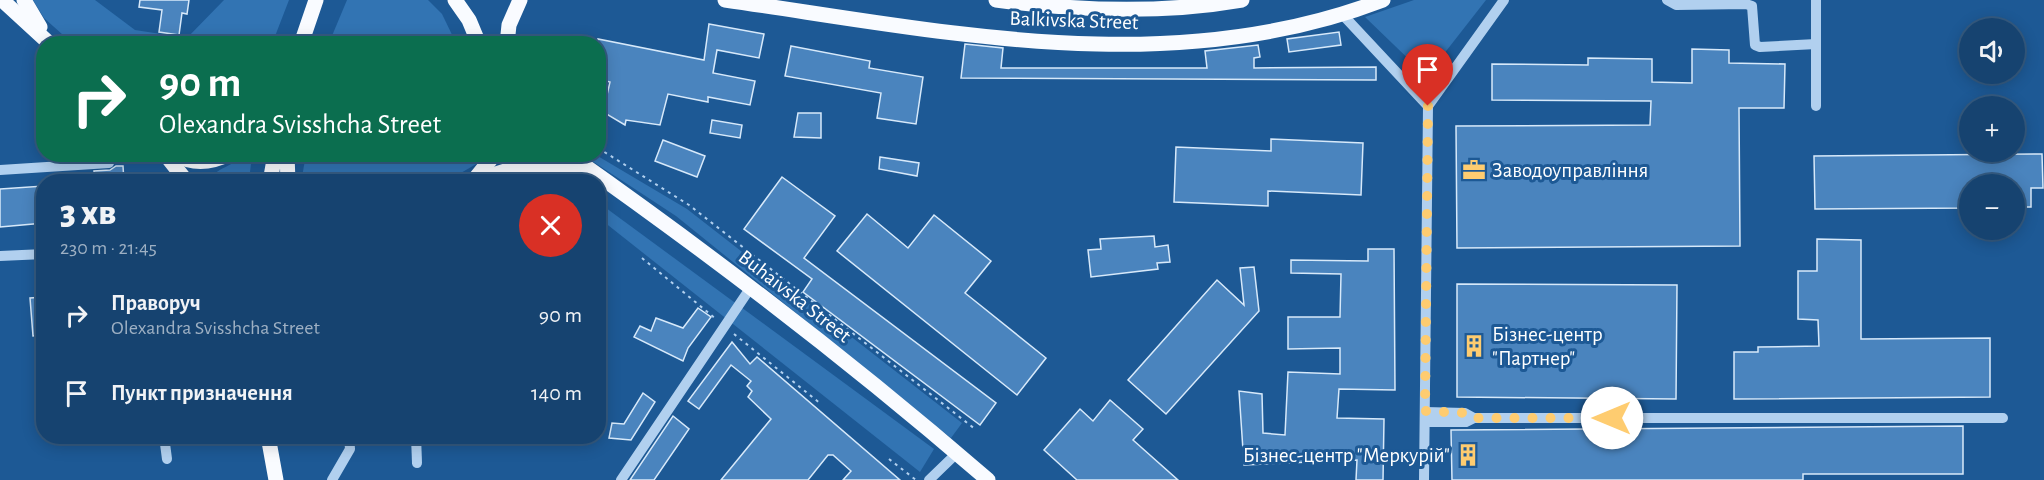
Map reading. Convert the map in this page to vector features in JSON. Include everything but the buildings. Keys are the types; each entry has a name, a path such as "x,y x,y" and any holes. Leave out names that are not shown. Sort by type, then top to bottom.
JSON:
{"main road":[{"path":"2,0 42,36"},
{"path":"24,0 46,36"},
{"path":"304,36 316,0"},
{"path":"455,0 469,20 476,36"},
{"path":"508,36 509,25 520,0"},
{"name":"Balkivska Street","path":"725,0 1022,42 1089,46 1234,38 1342,14 1383,0"},
{"name":"Balkivska Street","path":"996,0 1064,6 1166,8 1242,0"},
{"path":"171,162 181,174"},
{"name":"Buhaivska Street","path":"579,162 595,174"},
{"path":"496,174 511,168 552,165 584,174"},
{"name":"Buhaivska Street","path":"606,182 751,287 988,480"},
{"path":"606,183 610,185"},
{"path":"270,444 276,480"}],"street":[{"path":"1047,0 1064,6"},
{"path":"1424,480 1428,106 1504,0"},
{"path":"1666,0 1676,5 1746,4 1752,6 1754,13 1755,45 1760,47 1816,44"},
{"path":"1816,0 1816,106"},
{"path":"1342,14 1428,106"},
{"path":"0,170 109,163"},
{"path":"0,256 36,254"},
{"path":"621,480 751,287"},
{"path":"1425,417 1466,422 1474,418 2003,418"},
{"path":"165,444 167,459"},
{"path":"333,480 350,448 350,444"},
{"path":"416,444 417,463"},
{"path":"929,480 957,453"}],"path":[{"path":"606,153 689,206 975,429"},
{"path":"889,459 916,480"}],"shaded area":[{"path":"33,0 95,0 135,30 174,36 64,36 44,18"},
{"path":"224,0 289,0 275,36 189,36"},
{"path":"347,0 428,0 442,14 453,36 332,36"},
{"path":"1414,0 1486,0 1429,73 1421,71 1365,17"},
{"path":"606,161 687,209 962,423 951,438 676,216 594,162"},
{"path":"234,162 251,162 250,174 215,173"},
{"path":"305,162 479,162 459,174 302,174"},
{"path":"606,208 934,449 920,472 606,224"}],"place":[{"name":"Заводоуправління","path":"1474,170"},
{"name":"Бізнес-центр \"Партнер\"","path":"1474,346"},
{"name":"Бізнес-центр \"Меркурій\"","path":"1468,455"}],"route":[{"path":"1428,106 1425,411 1466,413 1474,418 1612,418"}]}
